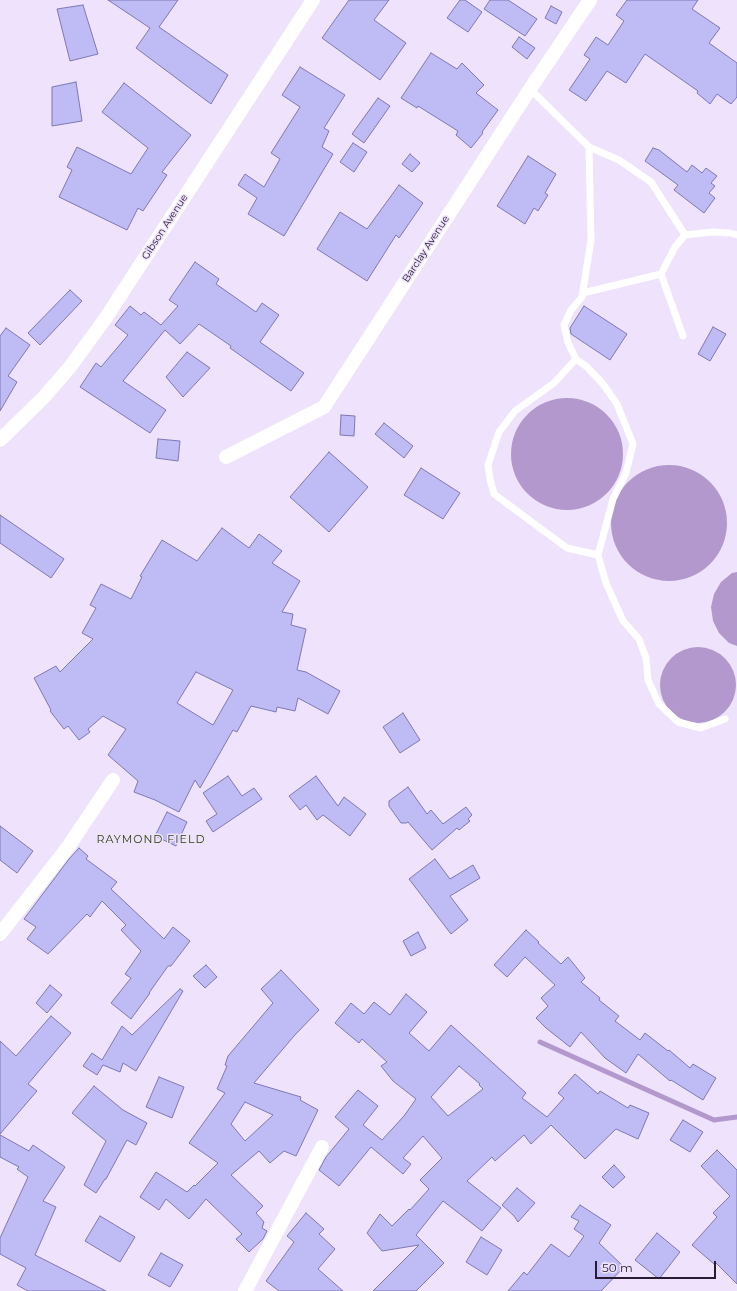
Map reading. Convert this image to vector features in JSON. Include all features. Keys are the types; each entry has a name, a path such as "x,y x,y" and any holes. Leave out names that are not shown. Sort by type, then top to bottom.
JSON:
{"street":[{"name":"Gibson Avenue","path":"0,440 44,398 70,367 105,319 313,0"},
{"name":"Barclay Avenue","path":"226,457 324,407 530,89 590,0"},
{"path":"0,934 68,847 113,780"},
{"path":"245,1291 322,1147"}],"lane":[{"path":"530,89 589,147 619,160 651,182 685,235"},
{"path":"589,147 591,240 582,297 571,310 564,325 568,342 576,359 603,384 617,404 633,444 626,474 613,499 598,555 606,583 613,600 624,621 639,639 646,658 648,680 658,704 678,722 701,728 725,719"},
{"path":"683,336 661,274 675,247 685,235 713,232 737,235"},
{"path":"583,293 661,274"},
{"path":"576,359 554,383 515,411 499,432 488,465 494,494 568,548 598,555"}],"shaded area":[{"path":"567,398 589,402 607,414 619,432 623,454 619,476 607,494 589,506 567,510 545,506 527,494 515,476 511,454 515,432 527,414 545,402"},
{"path":"669,465 691,469 710,482 723,501 727,523 723,545 710,564 691,577 669,581 647,577 628,564 615,545 611,523 615,501 628,482 647,469"},
{"path":"737,572 737,646 729,643 719,633 713,621 711,607 714,594 721,582 732,573"},
{"path":"691,647 705,647 713,649 719,653 730,664 734,670 736,685 734,700 725,712 713,721 705,723 691,723 683,721 677,717 666,706 662,700 660,692 660,678 662,670 666,664 677,653 683,649"}],"building":[{"path":"108,0 178,0 159,27 228,75 211,104 136,48 150,28"},
{"path":"349,0 389,0 374,20 406,43 380,80 322,38"},
{"path":"460,0 465,0 482,12 468,32 447,18"},
{"path":"490,0 508,0 537,19 525,36 484,9"},
{"path":"627,0 698,0 692,9 720,28 709,43 737,63 737,97 731,104 717,94 710,104 697,93 698,91 645,54 626,83 607,71 586,101 569,90 590,59 584,55 596,37 608,45 624,21 616,15"},
{"path":"83,5 98,54 70,61 57,9"},
{"path":"551,6 562,12 556,24 545,18"},
{"path":"519,37 535,48 527,59 512,47"},
{"path":"431,53 457,69 462,63 484,85 476,93 498,110 471,148 456,135 458,131 418,106 417,108 401,98"},
{"path":"300,67 345,95 324,128 329,131 322,147 333,154 284,236 248,214 257,198 238,185 245,174 264,187 280,159 271,153 300,107 282,95"},
{"path":"76,82 82,121 52,126 52,87"},
{"path":"124,83 191,135 162,172 167,175 143,211 138,208 127,230 59,197 72,170 67,167 77,147 131,174 148,148 102,112"},
{"path":"378,98 390,106 364,143 352,134"},
{"path":"353,143 367,152 354,172 340,162"},
{"path":"653,148 659,150 687,172 692,165 702,173 706,168 717,176 711,183 715,186 709,193 715,198 704,213 674,190 678,185 645,161"},
{"path":"410,154 420,163 412,172 402,164"},
{"path":"528,156 556,174 545,193 548,195 538,211 534,208 525,224 497,206"},
{"path":"399,185 423,203 399,238 396,235 367,281 317,249 340,212 367,229"},
{"path":"195,262 219,279 216,284 256,312 262,303 279,315 260,342 304,373 291,391 199,324 180,344 165,330 123,381 166,410 150,433 80,387 96,363 101,367 128,335 115,325 130,306 141,315 144,312 161,325 178,306 169,300"},
{"path":"70,290 82,301 40,345 28,333"},
{"path":"584,306 627,334 610,360 571,334 570,328"},
{"path":"713,327 726,334 710,361 698,354"},
{"path":"6,328 30,345 8,376 17,382 0,411 0,336"},
{"path":"187,352 210,368 183,397 166,377"},
{"path":"341,415 355,416 354,436 340,435"},
{"path":"384,423 413,446 404,458 375,434"},
{"path":"158,439 180,441 178,461 156,458"},
{"path":"329,452 368,487 329,532 290,497"},
{"path":"421,468 460,493 443,519 404,495"},
{"path":"0,515 64,559 51,578 0,543"},
{"path":"222,528 249,548 259,534 282,551 272,563 300,581 282,612 293,614 291,625 306,629 297,670 306,672 340,691 328,714 298,698 295,711 277,707 276,712 251,706 237,732 233,730 200,788 195,780 179,812 155,800 134,792 138,781 108,755 126,729 103,716 88,729 90,732 79,740 68,726 64,729 50,711 51,710 34,678 56,666 60,672 93,639 82,633 96,608 90,605 101,584 131,599 142,577 140,576 162,540 197,561","holes":["196,672 233,690 213,725 177,703"]},
{"path":"403,713 420,740 400,753 383,727"},
{"path":"228,776 242,796 254,788 262,799 213,832 206,821 217,814 203,793"},
{"path":"316,776 338,806 344,797 366,814 350,836 323,815 317,820 306,805 300,810 289,796"},
{"path":"408,787 427,814 431,810 443,824 466,807 472,815 468,819 470,821 459,830 457,828 432,850 408,822 401,823 389,806 389,801"},
{"path":"167,812 187,822 176,846 155,836"},
{"path":"0,826 33,851 17,873 0,860"},
{"path":"79,848 88,856 86,859 117,882 111,889 164,939 173,927 190,941 171,966 168,966 131,1019 111,1003 131,978 125,974 141,951 121,930 126,925 102,901 90,917 87,914 48,954 27,939 36,927 24,919"},
{"path":"435,859 450,879 473,865 480,878 450,896 468,920 451,934 409,879"},
{"path":"526,930 561,964 568,957 585,978 581,982 600,998 599,1000 619,1016 615,1021 640,1040 645,1033 668,1051 669,1050 690,1068 693,1064 716,1078 703,1100 671,1080 670,1081 638,1054 626,1073 605,1058 581,1032 570,1047 546,1028 536,1018 548,1006 541,998 555,985 525,957 507,977 494,965"},
{"path":"418,932 426,948 411,956 403,941"},
{"path":"206,965 217,977 205,988 193,976"},
{"path":"281,970 319,1010 294,1036 254,1083 301,1097 300,1100 318,1110 296,1156 284,1151 270,1163 259,1151 231,1175 263,1206 256,1213 264,1222 262,1228 267,1231 263,1239 249,1252 236,1239 242,1234 206,1199 189,1219 166,1199 159,1210 140,1197 156,1172 187,1192 218,1163 189,1143 225,1093 217,1089 227,1066 225,1065 228,1056 273,1003 261,989","holes":["245,1102 273,1115 245,1141 231,1124"]},
{"path":"50,985 62,995 47,1013 36,1003"},
{"path":"180,989 183,991 136,1071 123,1063 120,1072 103,1065 97,1075 83,1066 92,1053 102,1060 122,1026 132,1035"},
{"path":"406,994 427,1012 409,1033 429,1051 451,1025 526,1093 522,1098 547,1117 564,1098 558,1093 575,1074 598,1094 600,1091 628,1108 630,1105 649,1113 638,1139 616,1129 585,1159 551,1125 531,1144 524,1135 495,1161 492,1157 467,1181 501,1208 482,1231 443,1201 416,1235 444,1263 416,1291 373,1291 419,1245 382,1251 367,1233 380,1214 392,1226 409,1209 410,1210 429,1189 420,1180 442,1158 423,1136 403,1158 411,1164 403,1174 371,1147 339,1186 319,1170 326,1157 349,1129 335,1117 358,1090 378,1106 363,1125 382,1140 404,1116 416,1099 393,1081 381,1066 387,1062 362,1039 359,1043 335,1023 351,1003 364,1014 374,1002 390,1015","holes":["459,1066 480,1084 479,1085 483,1089 448,1116 431,1097"]},
{"path":"51,1016 71,1033 28,1084 37,1091 0,1134 0,1041 16,1056"},
{"path":"159,1077 184,1087 172,1118 146,1107"},
{"path":"94,1086 123,1110 147,1123 136,1145 127,1140 106,1179 96,1193 84,1185 106,1141 72,1113"},
{"path":"683,1120 703,1132 690,1152 670,1140"},
{"path":"0,1135 29,1151 33,1145 65,1167 43,1201 56,1207 35,1255 106,1291 28,1291 17,1285 26,1268 0,1254 0,1238 28,1177 17,1169 19,1167 0,1157"},
{"path":"717,1150 737,1170 737,1284 715,1262 714,1264 692,1245 717,1217 713,1213 730,1196 701,1166"},
{"path":"614,1165 625,1177 613,1188 602,1177"},
{"path":"517,1188 535,1203 518,1222 502,1205"},
{"path":"580,1205 611,1225 599,1243 624,1267 601,1291 508,1291 524,1272 527,1275 551,1244 569,1257 584,1236 574,1229 579,1221 571,1217"},
{"path":"306,1213 324,1229 319,1234 335,1249 318,1269 343,1291 279,1291 266,1281 294,1242 287,1236"},
{"path":"100,1216 135,1237 120,1262 85,1241"},
{"path":"657,1233 680,1252 659,1279 635,1260"},
{"path":"481,1237 502,1250 487,1275 466,1262"},
{"path":"161,1253 183,1265 170,1287 148,1275"}],"waterway":[{"path":"540,1042 714,1120 737,1117"}],"district":[{"name":"RAYMOND FIELD","path":"151,840"}]}
